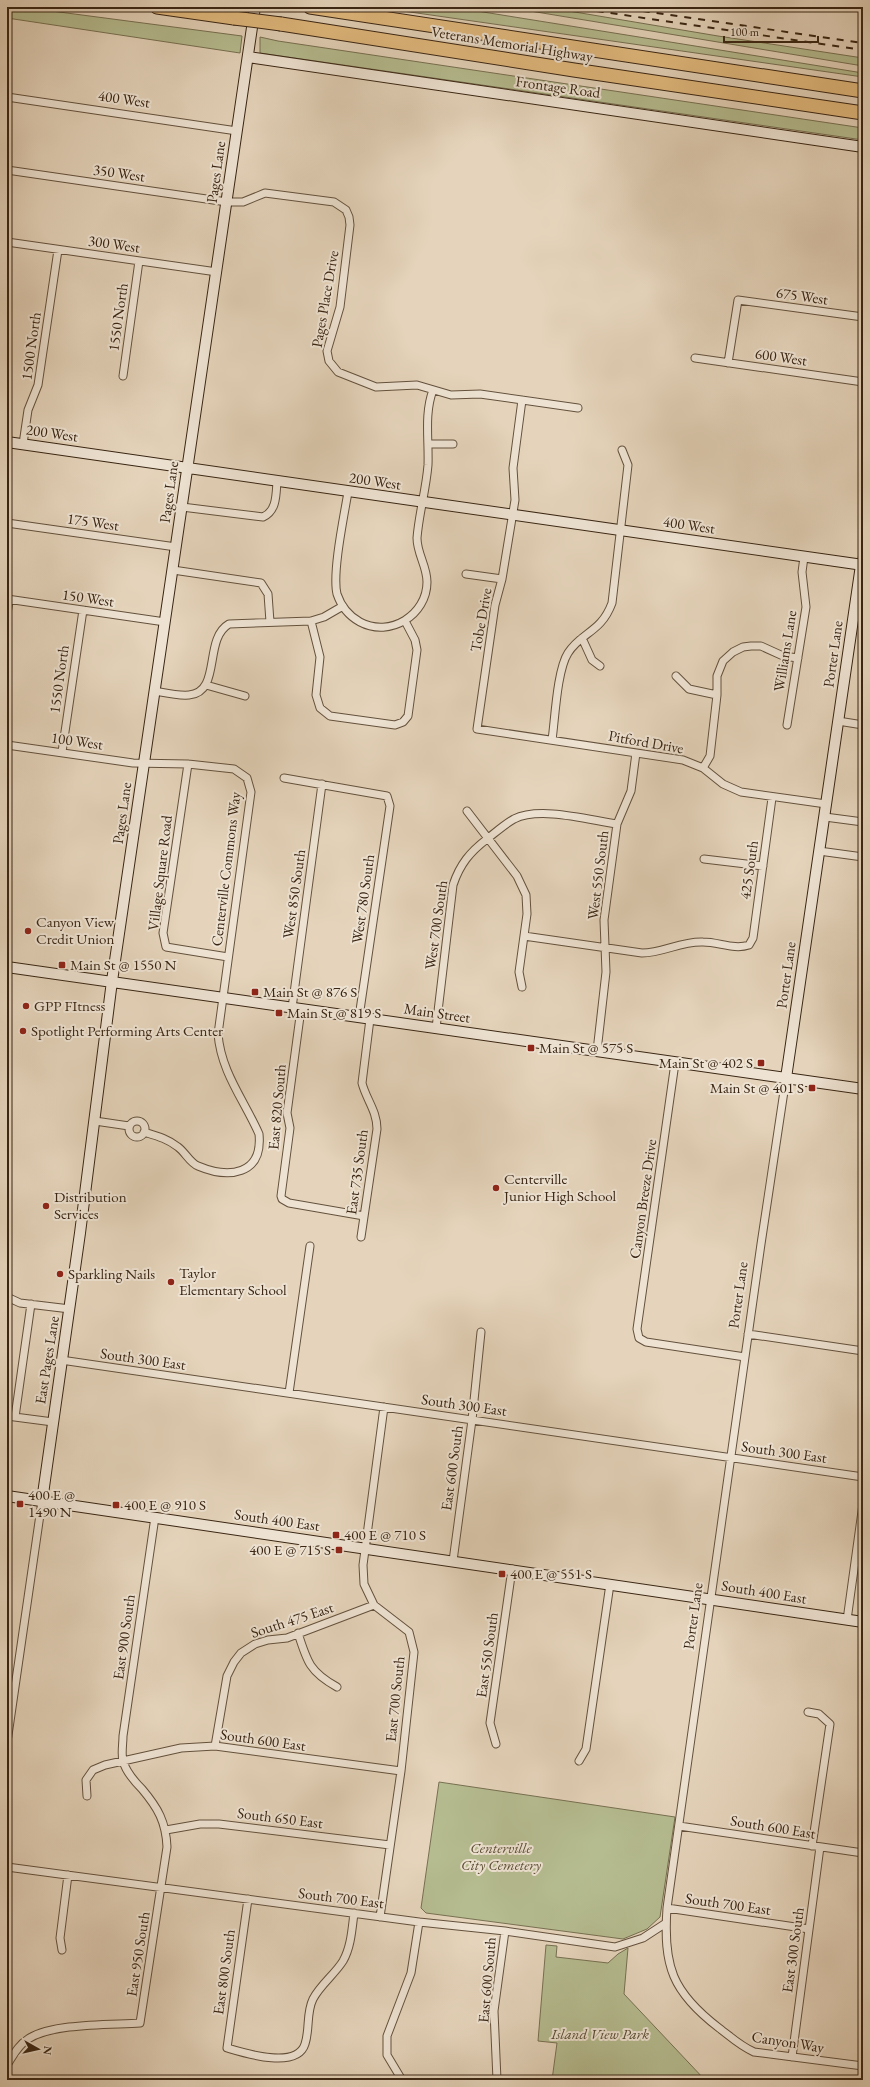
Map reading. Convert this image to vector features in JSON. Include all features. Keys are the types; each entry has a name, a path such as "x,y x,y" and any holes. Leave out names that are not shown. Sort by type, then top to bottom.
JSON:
{"highway":[{"name":"Veterans Memorial Highway","path":"157,7 281,24 863,113"},
{"name":"Veterans Memorial Highway","path":"310,7 863,91"}],"street":[{"name":"Pages Lane","path":"112,982 255,7"},
{"name":"Frontage Road","path":"248,57 863,146"},
{"name":"400 West","path":"7,98 237,131"},
{"name":"350 West","path":"7,170 227,202"},
{"name":"Pages Place Drive","path":"227,202 243,202 257,195 270,193 334,202 346,210 349,217 350,231 340,307 328,347 329,361 339,373 371,386 388,387 412,384 451,395 480,394 578,408"},
{"name":"300 West","path":"7,242 216,272"},
{"name":"1500 North","path":"23,444 28,410 38,385 58,250"},
{"name":"1550 North","path":"123,376 139,261"},
{"name":"675 West","path":"728,363 738,300 863,317"},
{"name":"600 West","path":"695,358 863,382"},
{"path":"348,492 336,575 337,594 343,606 355,618 370,626 389,627 405,621 418,609 426,589 427,575 417,544 428,466 428,411 433,390"},
{"path":"512,516 515,500 513,464 522,400"},
{"name":"200 West","path":"7,442 512,516"},
{"path":"428,444 453,444"},
{"path":"552,740 562,669 568,653 582,638 598,627 607,615 612,603 621,531 620,521 628,466 622,450"},
{"path":"182,507 263,517 274,508 277,481"},
{"name":"400 West","path":"512,516 862,565"},
{"name":"Tobe Drive","path":"477,729 495,605 502,579 512,516"},
{"name":"175 West","path":"7,523 176,547"},
{"name":"Porter Lane","path":"715,2026 688,2002 676,1984 668,1962 666,1942 667,1908 730,1457 863,554"},
{"name":"Williams Lane","path":"787,725 806,607 802,572 804,557"},
{"path":"173,570 261,583 268,594 270,622"},
{"path":"466,574 502,579"},
{"path":"7,614 8,599"},
{"name":"150 West","path":"8,599 165,622"},
{"path":"155,691 189,695 201,691 206,685 216,640 222,629 233,623 311,621 324,617 343,606"},
{"name":"1550 North","path":"62,752 83,610"},
{"path":"311,621 320,657 316,695 320,708 330,716 395,725 401,724 408,716 417,660 415,640 405,621"},
{"path":"582,638 592,660 600,666"},
{"path":"703,768 710,756 717,694 716,676 723,661 733,652 743,647 762,646 783,656 798,658"},
{"path":"676,676 689,689 717,694"},
{"path":"206,685 245,696"},
{"path":"838,721 863,725"},
{"name":"Pitford Drive","path":"477,729 683,760 703,768 723,784 741,792 772,798 826,804"},
{"name":"100 West","path":"7,745 144,764"},
{"name":"West 550 South","path":"597,1051 606,972 604,920 617,824 630,791 636,753"},
{"name":"Centerville Commons Way","path":"144,764 188,764 234,769 247,778 251,792 219,1020 219,1049 224,1065 259,1134 260,1145 258,1156 250,1165 235,1173 218,1173 196,1166 179,1147 167,1139 144,1132"},
{"name":"Village Square Road","path":"188,764 163,933 166,947 228,957"},
{"path":"284,778 322,784"},
{"name":"West 780 South","path":"322,784 388,796 390,806 359,1017"},
{"name":"West 850 South","path":"296,1008 322,784"},
{"name":"425 South","path":"606,949 655,953 689,943 703,942 741,947 750,945 754,938 772,798"},
{"path":"467,811 517,876 526,895 527,914 519,972 522,987"},
{"name":"West 700 South","path":"436,1028 453,885 458,869 465,858 488,838 514,819 529,814 548,814 617,824"},
{"path":"824,817 863,822"},
{"path":"820,851 863,857"},
{"path":"704,859 763,866"},
{"path":"524,936 606,949"},
{"name":"Main Street","path":"7,967 863,1089"},
{"name":"East Pages Lane","path":"7,1742 61,1360 70,1309 112,982"},
{"name":"East 820 South","path":"296,1008 287,1113 290,1128 281,1191 282,1199 289,1203 364,1216"},
{"name":"East 735 South","path":"361,1237 377,1129 376,1116 362,1083 370,1019"},
{"name":"Canyon Breeze Drive","path":"675,1063 637,1329 639,1338 646,1342 745,1357"},
{"path":"95,1121 129,1126"},
{"path":"138,1121 144,1125 144,1132 141,1136 133,1136 129,1132 129,1126 132,1122 138,1121"},
{"path":"289,1393 310,1246"},
{"path":"7,1297 31,1304 70,1309"},
{"path":"15,1417 31,1304"},
{"name":"East 600 South","path":"453,1561 472,1420 481,1332"},
{"path":"748,1334 863,1350"},
{"name":"South 300 East","path":"61,1360 863,1477"},
{"name":"East 700 South","path":"380,1917 401,1770 414,1652 409,1632 374,1605 364,1584 363,1565 384,1407"},
{"path":"7,1416 53,1422"},
{"name":"South 400 East","path":"7,1496 512,1569 863,1622"},
{"path":"847,1620 863,1504"},
{"name":"East 900 South","path":"123,1760 123,1736 155,1517"},
{"name":"East 550 South","path":"496,1744 490,1723 512,1569"},
{"path":"579,1761 586,1749 610,1584"},
{"name":"South 475 East","path":"214,1746 227,1676 234,1662 241,1653 255,1644 268,1640 287,1638 374,1605"},
{"path":"298,1633 306,1659 313,1670 321,1678 337,1687"},
{"path":"808,1712 819,1714 830,1724 812,1846"},
{"name":"South 600 East","path":"87,1796 86,1780 93,1770 123,1760 181,1748 214,1746 401,1770"},
{"path":"123,1760 131,1777 148,1797 161,1816 166,1830"},
{"name":"South 650 East","path":"166,1830 200,1824 219,1824 390,1845"},
{"name":"South 600 East","path":"679,1826 863,1853"},
{"name":"East 950 South","path":"7,2065 21,2045 41,2032 82,2027 140,2023 166,1847 166,1830"},
{"name":"East 300 South","path":"792,2057 820,1847"},
{"name":"South 700 East","path":"7,1867 380,1917 505,1931 615,1948 642,1938 666,1923"},
{"path":"62,1950 60,1938 68,1875"},
{"name":"East 800 South","path":"248,1899 227,2048 254,2056 286,2058 298,2052 305,2045 310,2008 314,1998 346,1955 354,1913"},
{"name":"South 700 East","path":"667,1908 809,1929"},
{"path":"402,2080 387,2055 387,2036 411,1974 419,1922"},
{"name":"East 600 South","path":"498,2080 494,2011 505,1931"},
{"name":"Canyon Way","path":"715,2026 741,2047 754,2052 863,2066"}],"green space":[{"path":"7,7 21,7 242,36 240,53 7,18"},
{"path":"375,7 452,7 863,73 863,77"},
{"path":"506,7 545,7 718,36 863,58 863,66"},
{"path":"260,37 278,41 863,128 863,140 260,53"},
{"name":"Centerville City Cemetery","path":"439,1782 675,1817 660,1917 647,1929 623,1939 426,1913 421,1908"},
{"name":"Island View Park","path":"546,1945 557,1946 556,1957 608,1963 628,1948 624,1994 705,2080 552,2080 557,2043 538,2041"}],"railway":[{"path":"569,7 863,50"},
{"path":"615,7 863,43"}],"place":[{"name":"Canyon View Credit Union","path":"28,931"},
{"name":"Main St @ 1550 N","path":"62,965"},
{"name":"Main St @ 876 S","path":"255,992"},
{"name":"GPP FItness","path":"26,1006"},
{"name":"Main St @ 819 S","path":"279,1013"},
{"name":"Spotlight Performing Arts Center","path":"23,1031"},
{"name":"Main St @ 575 S","path":"531,1048"},
{"name":"Main St @ 402 S","path":"761,1063"},
{"name":"Main St @ 401 S","path":"812,1088"},
{"name":"Centerville Junior High School","path":"496,1188"},
{"name":"Distribution Services","path":"46,1206"},
{"name":"Sparkling Nails","path":"60,1274"},
{"name":"Taylor Elementary School","path":"171,1282"},
{"name":"400 E @ 1490 N","path":"20,1504"},
{"name":"400 E @ 910 S","path":"116,1505"},
{"name":"400 E @ 710 S","path":"336,1535"},
{"name":"400 E @ 715 S","path":"339,1550"},
{"name":"400 E @ 551 S","path":"502,1574"}]}
